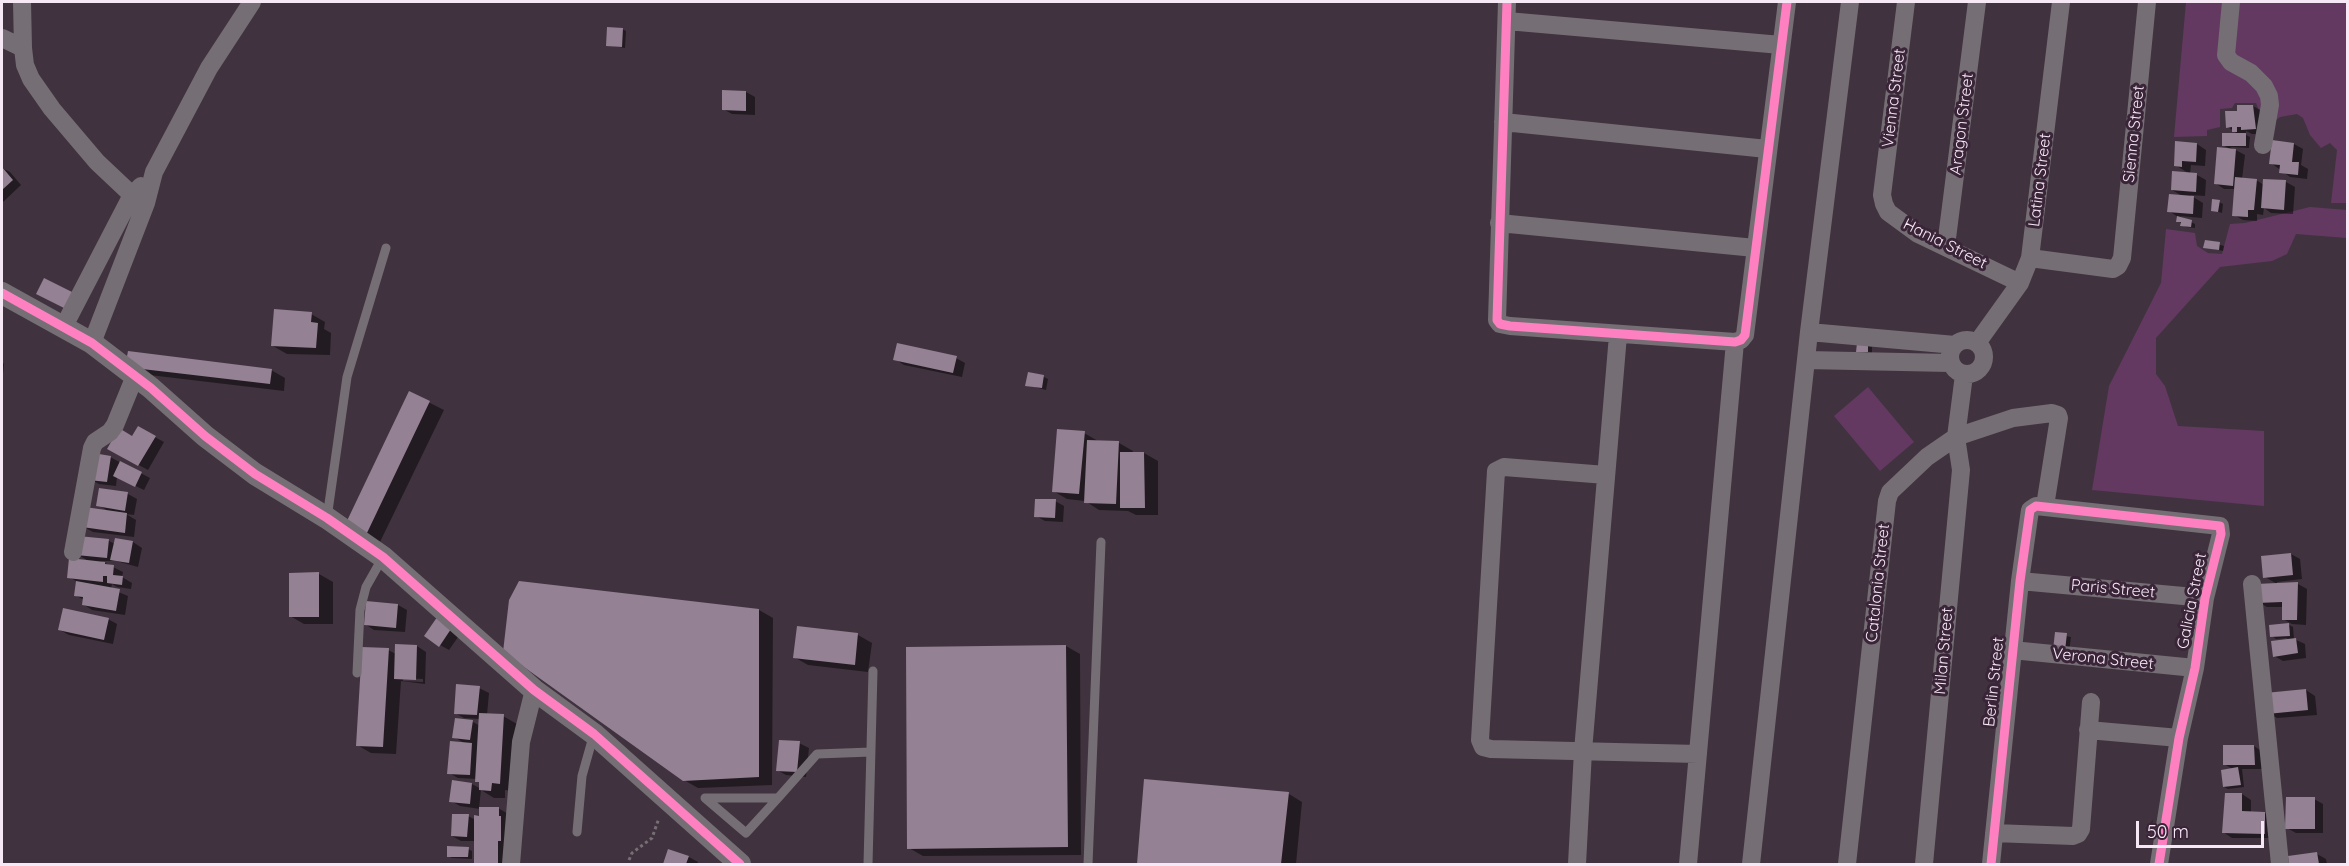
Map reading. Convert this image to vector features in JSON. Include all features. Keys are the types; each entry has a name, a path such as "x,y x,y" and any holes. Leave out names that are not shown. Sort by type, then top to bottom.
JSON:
{"street":[{"path":"22,2 23,48 25,65 31,79 52,109 97,162 139,199"},
{"path":"63,328 139,199 209,68 252,2"},
{"path":"1507,2 1497,320 1500,324 1618,335 1735,342 1741,340 1745,335 1787,2"},
{"path":"1751,864 1809,332 1850,2"},
{"name":"Vienna Street","path":"1882,195 1906,2"},
{"name":"Aragon Street","path":"1946,246 1977,2"},
{"name":"Latina Street","path":"1977,343 2020,283 2030,258 2061,2"},
{"name":"Sienna Street","path":"2030,258 2113,269 2118,266 2122,258 2147,2"},
{"path":"2231,2 2226,55 2232,62 2251,73 2264,86 2269,96 2270,105 2263,146"},
{"path":"1507,21 1781,45"},
{"path":"2,38 23,48"},
{"path":"1503,122 1767,149"},
{"name":"Hania Street","path":"1882,195 1888,212 1918,234 2020,283"},
{"path":"92,343 139,199"},
{"path":"1499,223 1755,248"},
{"path":"2,292 92,343 247,468 327,518 383,557 534,690 594,734 740,864"},
{"path":"1806,360 1880,361 1975,373 1983,364 1983,352 1977,343 1965,340 1955,345 1809,332"},
{"path":"1839,360 1840,334"},
{"path":"1577,864 1583,751 1618,335"},
{"path":"1880,361 1881,337"},
{"path":"1688,864 1735,342"},
{"path":"1955,345 1950,355 1957,369"},
{"name":"Milan Street","path":"1924,864 1961,470 1956,437 1957,369"},
{"path":"73,552 92,448 95,442 116,425 135,376"},
{"name":"Catalonia Street","path":"1847,864 1887,501 1895,486 1928,457 1956,437 2013,418 2058,415"},
{"name":"Berlin Street","path":"1991,864 2012,650 2030,510 2040,506 2060,418 2058,415"},
{"path":"1606,475 1504,467 1498,469 1480,740 1483,747 1491,749 1698,754"},
{"name":"Galicia Street","path":"2040,506 2220,526 2222,534 2205,598 2195,668 2179,738 2159,864"},
{"name":"Paris Street","path":"2020,581 2205,598"},
{"path":"2252,584 2280,864"},
{"name":"Verona Street","path":"2012,650 2195,668"},
{"path":"511,864 521,741 534,690"},
{"path":"1994,833 2073,836 2078,834 2081,829 2091,702"},
{"path":"2088,730 2179,738"}],"lane":[{"path":"327,518 347,377 386,248"},
{"path":"1088,864 1101,542"},
{"path":"357,673 360,610 366,587 383,557"},
{"path":"868,864 873,671"},
{"path":"577,832 582,776 594,734"},
{"path":"777,798 705,798 746,833 817,754 871,752"}],"path":[{"path":"628,860 632,853 652,838 667,800"}],"shaded area":[{"path":"2186,2 2347,2 2347,203 2331,203 2337,150 2330,143 2321,148 2310,135 2303,118 2297,114 2280,117 2275,121 2260,113 2256,103 2235,103 2232,108 2220,109 2220,127 2207,130 2207,136 2174,137"},
{"path":"2310,207 2347,210 2347,238 2296,234 2287,254 2272,261 2220,267 2156,338 2156,374 2165,386 2178,426 2264,431 2264,506 2092,490 2109,386 2161,283 2166,229 2195,233 2197,246 2208,253 2222,254 2230,224 2245,223"},
{"path":"1868,387 1914,442 1880,471 1834,416"}],"building":[{"path":"607,27 623,28 622,47 606,46"},
{"path":"722,90 746,91 746,111 722,110"},
{"path":"2237,105 2253,105 2256,129 2241,130 2241,127 2237,127 2237,132 2232,132 2232,127 2226,128 2225,111 2237,111"},
{"path":"2222,133 2246,133 2246,146 2222,146"},
{"path":"2272,140 2294,143 2292,162 2299,162 2298,175 2279,173 2280,165 2269,164"},
{"path":"2175,141 2197,143 2196,162 2182,161 2182,167 2174,166"},
{"path":"2217,147 2236,149 2233,186 2214,184"},
{"path":"2,167 13,180 2,190"},
{"path":"2172,171 2197,173 2196,192 2171,190"},
{"path":"2235,177 2257,179 2254,210 2248,210 2248,217 2232,216"},
{"path":"2263,179 2286,180 2284,210 2261,208"},
{"path":"2169,194 2194,196 2193,214 2167,212"},
{"path":"2212,199 2220,200 2218,212 2211,211"},
{"path":"2177,216 2192,220 2191,227 2180,226 2181,222 2176,222"},
{"path":"2205,240 2220,242 2219,250 2203,248"},
{"path":"44,278 78,295 70,311 36,294"},
{"path":"274,309 312,312 311,322 318,323 316,348 271,346"},
{"path":"897,343 957,356 953,373 893,360"},
{"path":"1857,343 1868,343 1868,352 1856,352"},
{"path":"128,351 272,369 270,384 125,367"},
{"path":"1028,372 1044,375 1042,388 1025,386"},
{"path":"409,391 430,401 366,535 345,525"},
{"path":"138,426 156,436 138,466 107,449 119,428 132,436"},
{"path":"1057,429 1085,431 1079,494 1052,492"},
{"path":"1087,440 1119,441 1116,504 1084,503"},
{"path":"1120,452 1144,452 1145,508 1120,508"},
{"path":"93,453 111,456 107,482 89,480"},
{"path":"120,461 142,472 135,487 113,476"},
{"path":"99,488 128,492 125,511 96,506"},
{"path":"1035,499 1056,499 1055,518 1034,517"},
{"path":"85,507 127,513 125,533 82,527"},
{"path":"78,536 109,539 107,558 76,555"},
{"path":"115,538 133,541 129,563 110,560"},
{"path":"2291,553 2293,575 2263,578 2261,556"},
{"path":"69,558 114,565 113,575 123,576 122,585 107,583 107,576 103,576 103,582 67,578"},
{"path":"319,572 319,617 289,617 289,573"},
{"path":"76,581 120,589 116,611 82,605 83,597 74,596"},
{"path":"519,581 759,609 759,777 683,781 503,652 509,600"},
{"path":"2298,582 2297,620 2282,620 2282,602 2257,603 2256,584"},
{"path":"366,601 398,604 396,628 364,625"},
{"path":"63,608 109,618 104,640 58,630"},
{"path":"440,613 455,623 439,647 424,636"},
{"path":"2289,623 2290,636 2270,637 2269,625"},
{"path":"797,626 858,633 855,665 793,658"},
{"path":"2055,632 2067,633 2065,651 2053,650"},
{"path":"2296,638 2298,653 2273,657 2271,641"},
{"path":"395,644 417,645 416,680 394,679"},
{"path":"1066,645 1068,847 907,849 906,647"},
{"path":"362,647 389,648 383,747 356,746"},
{"path":"456,684 480,686 477,715 454,714"},
{"path":"2306,689 2308,710 2267,714 2265,693"},
{"path":"479,713 504,714 500,784 492,783 491,791 479,790 479,782 475,782"},
{"path":"455,718 473,720 470,740 452,738"},
{"path":"779,740 800,741 797,772 776,771"},
{"path":"450,741 472,743 470,775 447,774"},
{"path":"2223,745 2254,745 2255,765 2223,765"},
{"path":"2238,767 2241,785 2223,787 2221,770"},
{"path":"1144,779 1289,792 1281,864 1137,864"},
{"path":"452,780 472,783 470,804 449,802"},
{"path":"2225,793 2242,793 2242,811 2265,812 2265,834 2222,833"},
{"path":"2286,797 2315,797 2315,829 2285,829"},
{"path":"479,807 499,807 501,841 498,841 498,864 474,864 474,815 479,816"},
{"path":"452,814 469,814 467,837 451,836"},
{"path":"447,846 469,847 468,857 447,857"},
{"path":"668,849 689,856 686,864 663,864"},
{"path":"2317,852 2319,864 2289,864 2288,856"}],"cycle path":[{"path":"1507,2 1497,320 1500,324 1510,326 1735,342 1741,340 1745,335 1787,2"},
{"path":"2,293 92,343 151,388 205,436 255,474 327,518 383,557 534,690 594,734 740,864"},
{"path":"1991,864 2020,581 2030,510 2036,506 2220,526 2221,534 2205,598 2195,668 2179,738 2159,864"}]}
